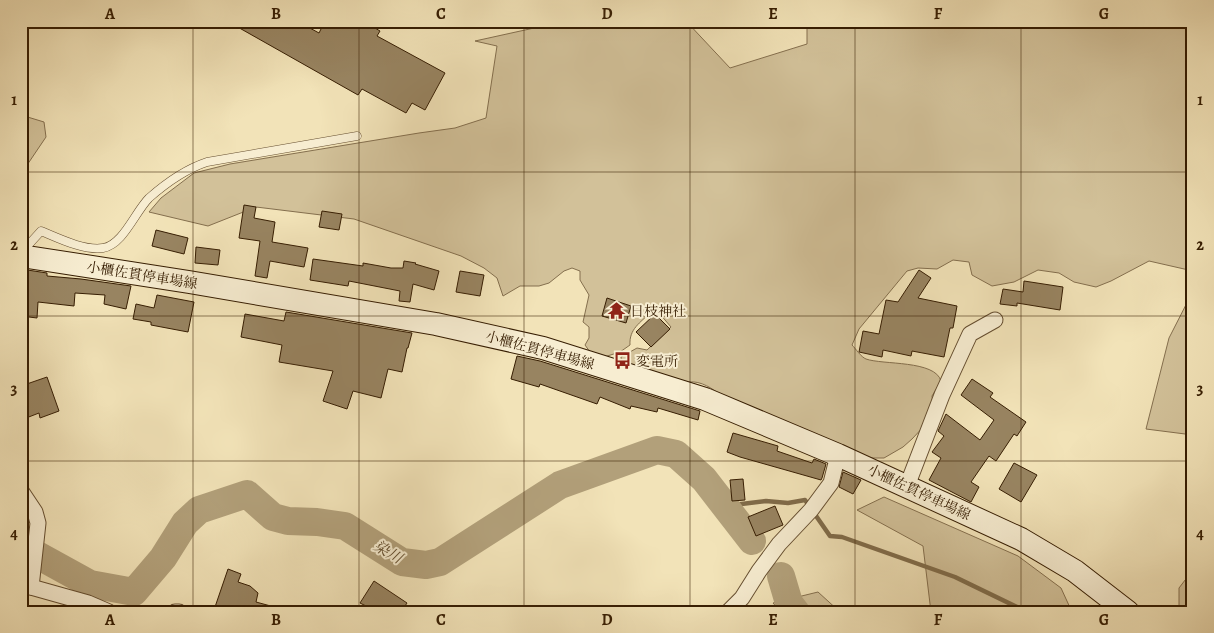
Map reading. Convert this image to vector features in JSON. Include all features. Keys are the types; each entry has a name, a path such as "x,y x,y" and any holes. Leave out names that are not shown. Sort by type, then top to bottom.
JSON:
{"main road":[{"name":"小櫃佐貫停車場線","path":"21,256 427,322 543,348 705,399 838,455 1021,539 1074,571 1128,612"}],"street":[{"path":"907,486 942,396 970,334 995,320"},
{"path":"728,612 742,598 779,544 810,510 831,483 838,455"},
{"path":"21,491 36,512 38,523 28,581 109,612"}],"lane":[{"path":"21,253 41,231 66,242 88,247 104,248 114,244 141,207 150,198 193,167 207,162 357,136"}],"shaded area":[{"path":"566,21 686,21 730,68 807,44 807,21 1193,21 1193,271 1149,261 1096,287 1074,282 1059,273 1038,270 1014,282 992,286 972,275 969,262 953,260 937,269 918,268 907,271 859,329 852,345 866,359 919,366 937,374 941,381 932,396 933,405 927,423 912,439 903,447 884,458 865,458 718,393 702,384 694,382 685,383 622,365 621,357 637,348 647,350 671,327 659,313 651,312 639,323 633,330 630,345 620,352 601,358 590,352 585,345 589,338 589,327 583,322 589,295 580,280 580,271 572,268 564,271 549,283 539,286 520,286 503,296 497,278 484,268 461,256 354,219 256,207 208,226 149,212 161,198 194,173 230,164 455,128 486,118 497,46 475,41"},
{"path":"21,115 44,122 46,137 21,174"},
{"path":"1193,291 1193,435 1146,429 1169,338"},
{"path":"884,497 1018,556 1061,588 1072,612 931,612 923,546 857,510"},
{"path":"1192,571 1193,612 1179,612 1179,588"},
{"path":"818,592 840,612 781,612 773,603"}],"building":[{"path":"227,21 297,21 319,33 325,21 379,21 375,28 380,31 377,36 445,73 425,110 412,103 406,113 362,89 358,95"},
{"path":"244,205 256,207 254,218 275,222 272,242 308,248 304,267 270,261 267,278 255,276 260,241 239,238"},
{"path":"322,211 342,214 339,230 319,227"},
{"path":"156,230 188,238 184,254 152,246"},
{"path":"196,247 220,250 218,265 195,263"},
{"path":"313,259 363,266 363,263 391,268 403,268 404,261 439,271 434,290 413,284 410,302 399,301 400,291 349,281 348,286 310,280"},
{"path":"21,269 47,273 47,276 131,286 126,309 104,304 105,295 75,293 74,306 38,302 37,318 21,316"},
{"path":"919,270 931,278 918,298 957,306 953,328 950,328 944,357 912,351 911,356 883,350 882,357 859,352 863,331 879,334 886,300 898,302"},
{"path":"460,271 484,275 480,296 456,292"},
{"path":"1024,281 1063,287 1060,310 1017,303 1017,306 1000,304 1003,289 1023,292"},
{"path":"157,295 194,302 188,332 151,325 151,322 133,319 136,304 154,308"},
{"name":"日枝神社","path":"607,298 631,306 626,323 602,316"},
{"path":"286,312 412,333 402,372 388,369 381,398 353,391 347,409 323,401 333,371 279,362 282,345 241,337 245,314 284,321"},
{"path":"655,314 670,329 651,347 636,332"},
{"path":"517,356 540,361 700,411 698,420 658,408 657,412 631,406 630,409 600,397 597,404 540,384 539,387 511,379"},
{"path":"47,377 59,411 40,418 39,413 21,420 21,386"},
{"path":"972,379 993,393 990,397 1026,422 1017,436 1014,434 996,461 989,456 971,482 979,487 971,502 929,480 941,458 932,452 944,436 938,431 946,414 980,440 994,420 961,395"},
{"path":"733,433 778,446 777,451 812,463 814,459 826,464 821,480 727,452"},
{"path":"1014,463 1037,475 1021,502 999,489"},
{"path":"843,472 861,480 853,494 839,487"},
{"path":"743,479 745,500 732,501 730,480"},
{"path":"775,506 783,525 756,536 748,517"},
{"path":"228,569 241,574 238,582 250,586 258,593 256,602 278,608 278,612 231,612 215,607"},
{"path":"374,581 407,603 401,612 362,612 366,606 360,603"}],"waterway":[{"name":"染川","path":"21,546 90,584 134,592 163,558 185,523 199,510 247,494 273,517 288,521 317,522 345,526 402,562 426,565 440,562 560,485 657,450 676,454 704,479 752,541"},
{"path":"725,506 766,501 788,503 805,500 830,536 842,537 955,577 1024,612"},
{"name":"染川","path":"781,576 789,603 796,612"}],"place":[{"name":"日枝神社","path":"616,311"},
{"name":"変電所","path":"622,361"}]}
